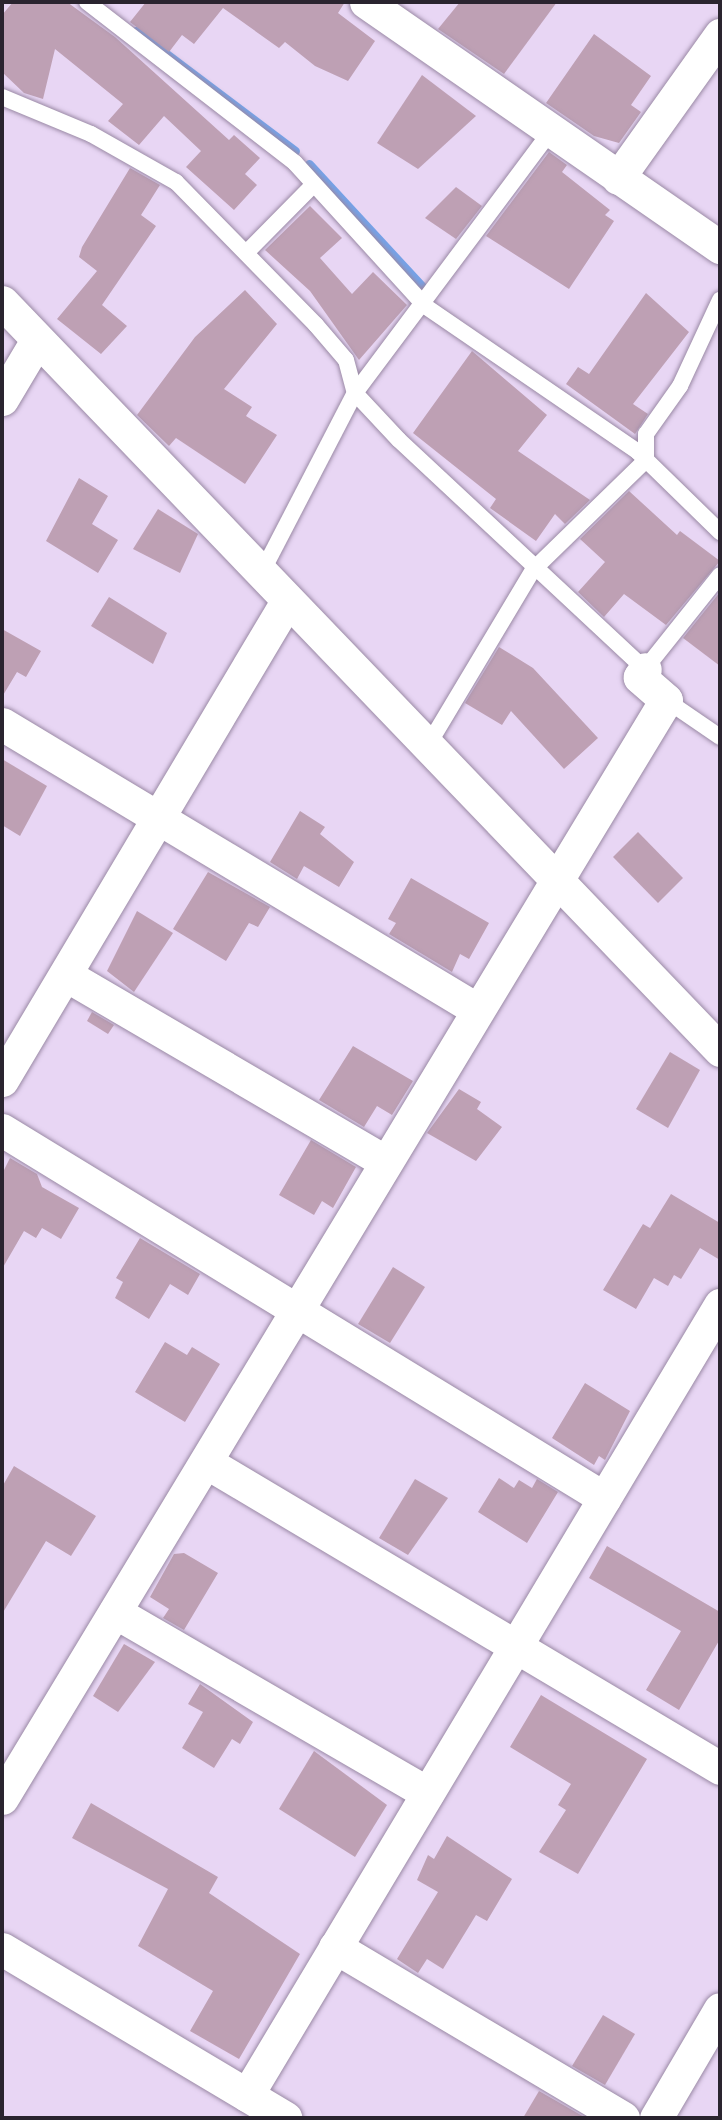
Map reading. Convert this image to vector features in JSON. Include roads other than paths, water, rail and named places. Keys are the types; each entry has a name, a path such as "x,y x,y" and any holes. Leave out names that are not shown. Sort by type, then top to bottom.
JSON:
{"street":[{"path":"366,2 549,134 720,247"},
{"path":"618,178 720,35"},
{"path":"2,302 36,342 554,883 720,1050"},
{"path":"2,399 36,342"},
{"path":"2,1080 286,603"},
{"path":"2,1798 206,1462 383,1160 666,700 640,677 645,669"},
{"path":"2,724 476,1009"},
{"path":"66,975 383,1160"},
{"path":"2,1129 604,1498"},
{"path":"247,2095 720,1305"},
{"path":"206,1462 512,1649 720,1768"},
{"path":"115,1612 427,1793"},
{"path":"335,1947 624,2118"},
{"path":"2,1949 286,2118"},
{"path":"656,2118 720,2009"}],"lane":[{"path":"87,2 266,139 425,306 646,460 720,532"},
{"path":"2,97 91,134 176,182 247,252 346,360 355,393 533,570 645,669 720,575"},
{"path":"261,574 355,393 425,306 549,134"},
{"path":"247,252 312,186"},
{"path":"426,749 533,570 646,460 646,434 680,386 720,300"},
{"path":"666,700 720,737"}],"waterway":[{"path":"136,31 295,151"},
{"path":"309,164 426,291"}]}
